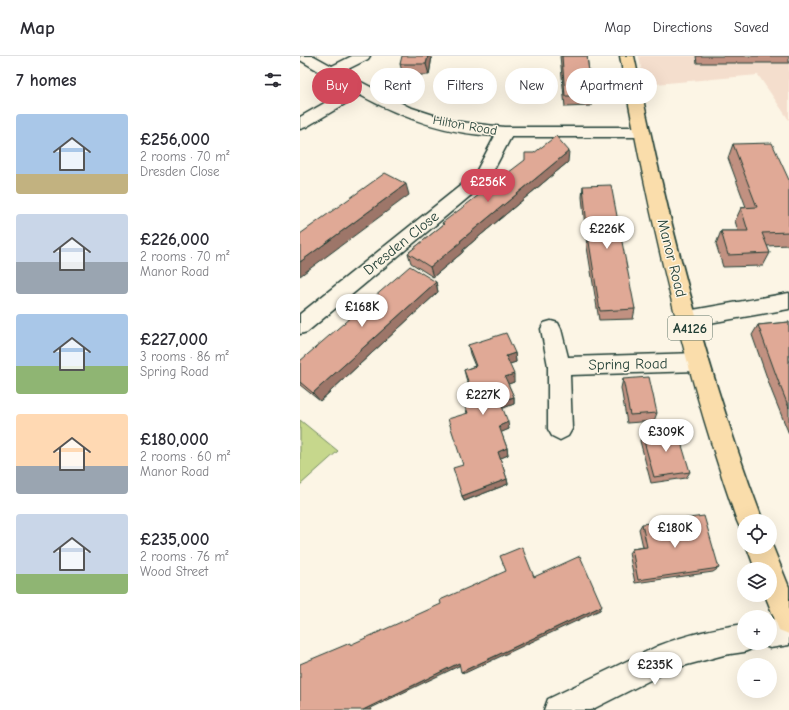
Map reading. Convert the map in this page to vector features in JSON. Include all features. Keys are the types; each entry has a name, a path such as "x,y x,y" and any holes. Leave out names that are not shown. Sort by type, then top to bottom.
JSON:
{"main road":[{"name":"A4126","path":"627,56 641,132"},
{"name":"Manor Road","path":"641,132 698,362 728,461 747,514"},
{"path":"777,590 789,620"}],"street":[{"name":"Hilton Road","path":"304,56 325,68"},
{"path":"340,68 363,56"},
{"name":"Hilton Road","path":"362,91 388,104 438,123 481,130 505,132 641,132"},
{"path":"300,124 334,104"},
{"name":"Dresden Close","path":"300,326 482,177 505,132"},
{"path":"687,320 789,301"},
{"path":"550,329 559,366 560,429"},
{"name":"Spring Road","path":"559,366 698,362"},
{"path":"777,633 789,631"},
{"path":"559,710 668,656 724,641 737,639"}],"shaded area":[{"path":"639,56 789,56 789,120 758,75 657,84 657,68 641,68"}],"green space":[{"path":"300,420 338,451 300,485"}],"building":[{"path":"402,56 428,56 426,64 400,64"},
{"path":"562,56 587,56 588,68 566,68 565,96"},
{"path":"556,136 569,151 430,267 408,253 444,224 442,223 525,160 525,153 534,153"},
{"path":"772,143 789,180 789,232 762,233 770,253 728,255 721,231 748,231 741,208 757,207 733,144"},
{"path":"385,173 406,184 300,262 300,234"},
{"path":"611,185 635,309 600,311 588,236 583,186"},
{"path":"410,266 436,282 313,393 300,382 300,361"},
{"path":"789,322 789,408 758,325"},
{"path":"506,333 515,353 506,356 514,374 505,377 514,397 500,401 508,422 499,426 507,448 498,452 507,479 462,496 453,468 463,465 448,419 468,413 460,392 471,389 464,370 476,366 468,345"},
{"path":"649,377 657,413 630,415 623,379"},
{"path":"677,429 690,472 654,477 642,434"},
{"path":"704,516 719,568 638,580 632,549 647,547 642,524"},
{"path":"522,547 534,577 580,556 602,606 461,672 459,663 363,710 300,710 300,664 350,643 350,645 441,604 440,600 506,571 500,556"}]}
